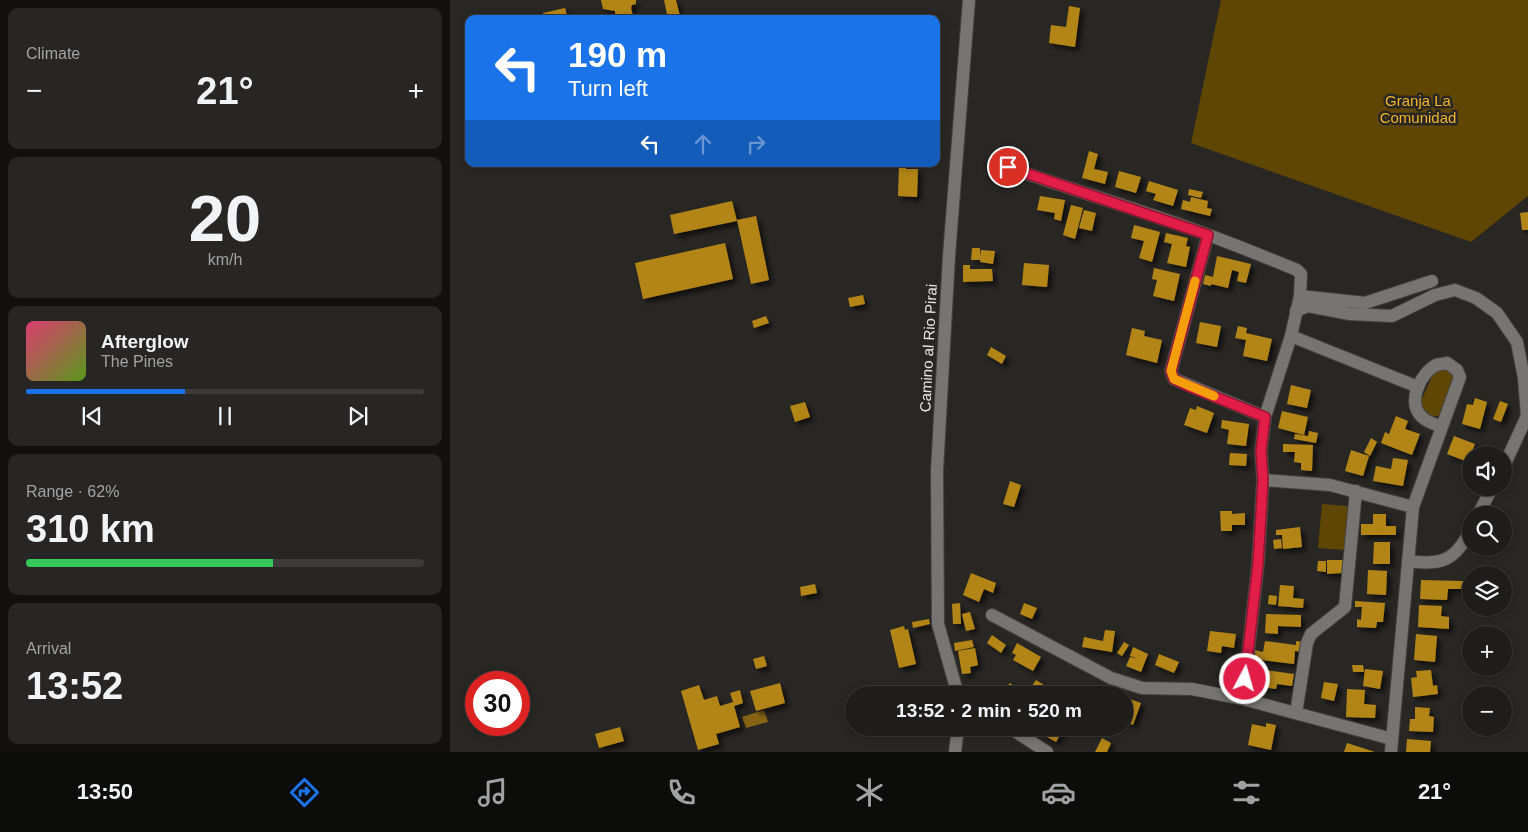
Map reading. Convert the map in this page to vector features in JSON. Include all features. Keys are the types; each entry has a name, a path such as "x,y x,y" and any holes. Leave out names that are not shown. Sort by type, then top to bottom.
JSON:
{"street":[{"name":"Camino al Rio Pirai","path":"955,686 938,624 937,471 949,256 969,0"},
{"path":"1008,167 1208,235 1297,270 1302,274 1300,296 1291,336 1265,417 1261,451 1263,480 1257,573 1243,699"},
{"path":"1208,235 1171,371 1174,379 1188,386 1265,417"},
{"path":"1300,296 1364,303 1432,280"},
{"path":"1296,311 1308,306 1350,314 1392,316 1435,295 1455,290 1476,298 1497,313 1516,342 1524,378 1526,416 1512,448"},
{"path":"1291,336 1418,387"},
{"path":"992,615 1111,678 1142,688 1192,689 1243,699 1296,713 1392,746 1413,507 1442,427 1460,377 1457,370 1447,363 1436,365 1426,375 1418,387 1415,399 1420,416 1442,427"},
{"path":"1263,480 1330,485 1413,507"},
{"path":"1296,713 1307,643 1311,634 1345,607 1356,491"},
{"path":"1408,562 1428,564 1451,556 1462,545"},
{"path":"955,752 957,736"},
{"path":"1022,736 1047,752"}],"green space":[{"name":"Granja La Comunidad","path":"1221,0 1528,0 1528,196 1471,242 1191,143"},
{"path":"1443,368 1452,373 1454,377 1443,412 1438,416 1428,416 1420,408 1421,401 1434,372"},
{"path":"1322,504 1348,506 1345,550 1318,548"}],"shaded area":[{"path":"764,710 768,722 746,728 742,717"}],"building":[{"path":"601,0 636,0 636,4 632,5 631,8 633,15 615,15 615,11 603,9"},
{"path":"664,0 676,0 680,15 667,15"},
{"path":"1069,6 1080,8 1075,47 1049,43 1051,25 1066,27"},
{"path":"565,8 567,15 544,15 543,13"},
{"path":"1089,151 1098,154 1094,169 1108,172 1105,184 1082,178"},
{"path":"899,167 918,169 917,197 898,196"},
{"path":"1119,171 1141,177 1136,193 1115,187"},
{"path":"1149,181 1178,190 1173,206 1153,200 1156,194 1146,191"},
{"path":"1189,189 1203,192 1201,198 1188,195"},
{"path":"1040,196 1065,200 1061,221 1054,219 1055,213 1037,210"},
{"path":"1191,197 1208,201 1207,208 1212,209 1210,216 1181,209 1183,200 1190,202"},
{"path":"732,201 737,221 674,234 670,215"},
{"path":"1071,205 1083,208 1075,239 1063,235"},
{"path":"1084,210 1096,213 1092,231 1079,228"},
{"path":"1528,212 1528,230 1522,230 1520,213"},
{"path":"756,216 769,280 751,284 737,220"},
{"path":"1134,225 1160,232 1152,262 1139,258 1144,241 1131,238"},
{"path":"1166,233 1188,238 1186,246 1190,247 1186,267 1167,263 1172,244 1164,242"},
{"path":"725,243 733,279 643,299 635,263"},
{"path":"972,248 980,248 980,257 981,250 995,251 993,264 980,262 980,260 971,260"},
{"path":"1217,256 1251,264 1246,283 1237,281 1239,272 1232,270 1228,288 1203,284 1205,275 1213,277"},
{"path":"1024,263 1049,265 1047,287 1022,285"},
{"path":"963,265 970,265 970,269 992,269 993,281 963,282"},
{"path":"1154,268 1180,274 1174,301 1153,296 1157,280 1152,279"},
{"path":"863,295 865,304 850,307 848,298"},
{"path":"766,316 769,323 754,328 752,321"},
{"path":"1200,322 1221,326 1217,347 1196,343"},
{"path":"1238,326 1247,328 1246,333 1272,339 1267,361 1243,356 1246,340 1235,338"},
{"path":"1132,328 1145,331 1144,336 1162,340 1157,363 1126,355"},
{"path":"991,347 1006,356 1002,364 987,355"},
{"path":"1291,385 1311,390 1307,408 1287,404"},
{"path":"1475,398 1487,402 1480,429 1462,424 1467,404 1473,405"},
{"path":"1500,401 1508,404 1501,422 1493,419"},
{"path":"805,402 810,417 795,422 790,406"},
{"path":"1197,406 1214,413 1207,433 1184,425 1190,408 1196,410"},
{"path":"1282,411 1308,417 1304,435 1278,428"},
{"path":"1396,416 1408,421 1405,429 1420,434 1412,455 1381,443 1385,432 1389,434"},
{"path":"1222,420 1249,424 1246,446 1227,444 1229,430 1221,428"},
{"path":"1309,431 1318,433 1316,443 1294,439 1295,434 1308,436"},
{"path":"1454,436 1475,444 1474,446 1462,446 1462,460 1447,454"},
{"path":"1371,438 1377,442 1370,456 1364,452"},
{"path":"1283,444 1313,445 1312,471 1301,470 1301,463 1294,462 1295,452 1283,452"},
{"path":"1351,450 1369,456 1363,476 1345,471"},
{"path":"1230,453 1247,454 1246,466 1229,465"},
{"path":"1393,458 1408,460 1403,486 1373,481 1376,466 1391,469"},
{"path":"1010,481 1021,485 1014,507 1003,504"},
{"path":"1220,511 1232,511 1232,514 1245,513 1245,525 1232,525 1232,531 1221,531"},
{"path":"1373,514 1386,514 1386,526 1396,526 1396,535 1361,535 1361,524 1373,524"},
{"path":"1300,527 1302,547 1283,549 1282,535 1276,535 1276,530"},
{"path":"1281,539 1282,548 1274,549 1273,540"},
{"path":"1374,542 1390,542 1390,564 1373,564"},
{"path":"1327,560 1343,560 1343,573 1327,574"},
{"path":"1318,561 1326,561 1326,572 1317,571"},
{"path":"1368,570 1387,571 1386,595 1367,594"},
{"path":"971,573 996,583 993,593 984,589 979,602 963,595"},
{"path":"1421,580 1462,581 1462,589 1448,589 1447,600 1420,599"},
{"path":"815,584 817,593 801,596 800,587"},
{"path":"1280,585 1294,586 1293,598 1304,599 1303,608 1278,606"},
{"path":"1269,595 1277,596 1276,605 1268,604"},
{"path":"1355,601 1385,603 1383,622 1377,622 1376,628 1357,627 1357,619 1361,620 1362,607 1355,607"},
{"path":"960,603 961,624 953,624 952,604"},
{"path":"1024,603 1037,608 1032,619 1020,614"},
{"path":"1419,605 1442,606 1441,616 1449,617 1449,629 1418,627"},
{"path":"970,612 975,629 966,631 962,614"},
{"path":"1266,614 1301,615 1301,627 1278,626 1278,634 1265,633"},
{"path":"929,619 930,624 913,628 912,622"},
{"path":"904,626 905,630 908,629 916,664 899,668 890,630"},
{"path":"1105,630 1115,631 1112,652 1082,647 1084,637 1103,641"},
{"path":"1210,631 1236,634 1234,648 1222,646 1221,653 1207,651"},
{"path":"1416,634 1437,636 1435,662 1414,660"},
{"path":"992,635 1006,645 1001,653 987,643"},
{"path":"972,640 974,647 955,651 954,643"},
{"path":"1265,641 1296,645 1296,641 1303,642 1302,652 1295,651 1294,664 1254,659 1255,650 1263,652"},
{"path":"1124,642 1129,645 1122,656 1117,653"},
{"path":"1017,643 1041,657 1033,671 1013,660 1016,655 1012,653"},
{"path":"1133,647 1148,654 1141,672 1126,666 1130,657 1139,659 1130,656"},
{"path":"975,648 978,665 970,667 971,673 962,674 958,651"},
{"path":"1159,654 1179,662 1174,673 1155,665"},
{"path":"764,656 767,666 756,669 753,659"},
{"path":"1352,665 1363,665 1364,672 1353,672"},
{"path":"1258,669 1294,674 1292,686 1277,684 1276,689 1261,687 1262,680 1256,679"},
{"path":"1365,669 1383,671 1380,689 1363,686"},
{"path":"1431,670 1433,686 1437,685 1438,694 1413,697 1411,678 1417,677 1416,671"},
{"path":"1036,680 1045,686 1032,686"},
{"path":"1324,682 1338,684 1334,701 1321,698"},
{"path":"780,683 785,703 756,711 750,691"},
{"path":"699,685 704,700 717,696 720,706 733,702 730,693 740,690 743,703 734,706 740,727 716,734 719,744 698,750 681,691"},
{"path":"1347,689 1365,690 1364,704 1376,705 1375,718 1346,717"},
{"path":"1133,700 1141,703 1133,725"},
{"path":"1415,707 1430,708 1429,716 1434,717 1433,732 1409,731 1410,719 1415,719"},
{"path":"1266,723 1276,725 1271,750 1248,745 1252,724 1266,727"},
{"path":"620,727 624,741 599,748 595,734"},
{"path":"1045,736 1059,736 1056,742"},
{"path":"1102,738 1111,743 1107,752 1095,752"},
{"path":"1407,739 1431,741 1430,752 1406,752"},
{"path":"1347,743 1375,752 1344,752"}],"slow traffic":[{"path":"1195,281 1171,371 1174,379 1214,396"}],"route":[{"path":"1008,167 1208,235 1171,371 1174,379 1188,386 1265,417 1261,451 1263,480 1258,564 1245,679"}]}
